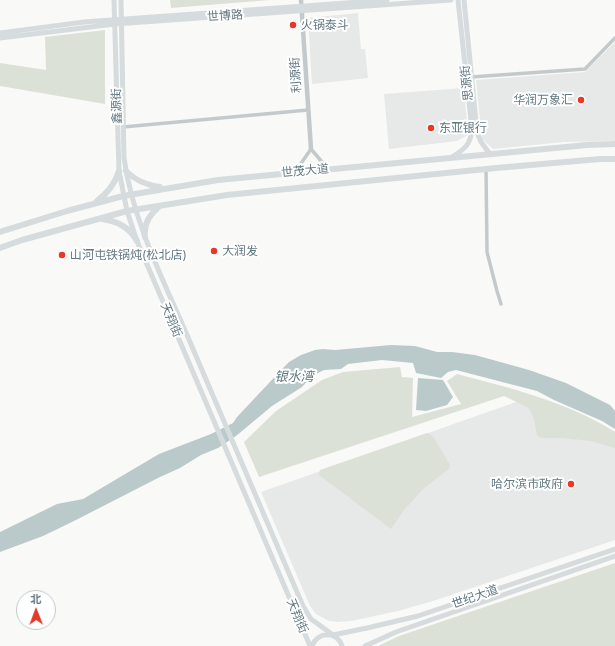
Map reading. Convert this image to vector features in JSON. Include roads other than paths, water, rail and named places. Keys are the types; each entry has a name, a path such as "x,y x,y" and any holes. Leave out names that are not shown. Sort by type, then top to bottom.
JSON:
{"main road":[{"name":"鑫源街","path":"114,0 119,171 127,211"},
{"name":"鑫源街","path":"121,0 123,127 126,171 136,210"},
{"name":"世博路","path":"0,33 49,26 122,22 387,0"},
{"name":"世博路","path":"302,8 450,0"},
{"name":"思源街","path":"451,158 467,146 472,130 458,0"},
{"name":"思源街","path":"464,0 478,136 490,154"},
{"name":"世博路","path":"0,38 115,22"},
{"name":"世茂大道","path":"0,232 123,196 218,180 587,145 615,144"},
{"name":"世茂大道","path":"0,248 22,240 127,211 227,194 486,169 615,159"},
{"path":"92,204 108,192 119,171"},
{"path":"126,171 149,186 166,188"},
{"path":"145,237 144,230 148,219 153,212 160,206 169,204"},
{"name":"天翔街","path":"136,210 145,237 303,606 311,619 338,638 342,646"},
{"name":"天翔街","path":"127,211 137,241 311,646"},
{"path":"91,220 100,219 116,222 130,231 137,241"},
{"name":"世纪大道","path":"311,646 316,638 324,634 333,635 418,616 615,549"},
{"name":"世纪大道","path":"365,646 396,632 615,556"}],"street":[{"name":"利源街","path":"301,0 311,149"},
{"path":"471,77 585,69 615,38"},
{"path":"123,127 308,110"},
{"path":"295,172 311,149 328,169"},
{"path":"486,169 487,252 501,304"}],"water":[{"name":"银水湾","path":"391,345 415,346 437,352 475,355 529,370 566,383 610,405 615,411 615,429 602,421 537,391 456,370 448,372 441,378 416,373 413,363 382,360 348,364 341,369 324,370 312,376 302,387 272,406 236,436 218,448 201,455 180,468 43,536 0,552 0,532 57,504 83,499 159,454 211,434 233,423 289,362 301,355 323,349 335,350"},
{"path":"418,378 443,380 453,397 447,405 426,411 416,410"}],"place":[{"name":"火锅泰斗","path":"293,25"},
{"name":"华润万象汇","path":"581,100"},
{"name":"东亚银行","path":"431,128"},
{"name":"大润发","path":"214,251"},
{"name":"山河屯铁锅炖(松北店)","path":"62,255"},
{"name":"哈尔滨市政府","path":"571,484"}]}
